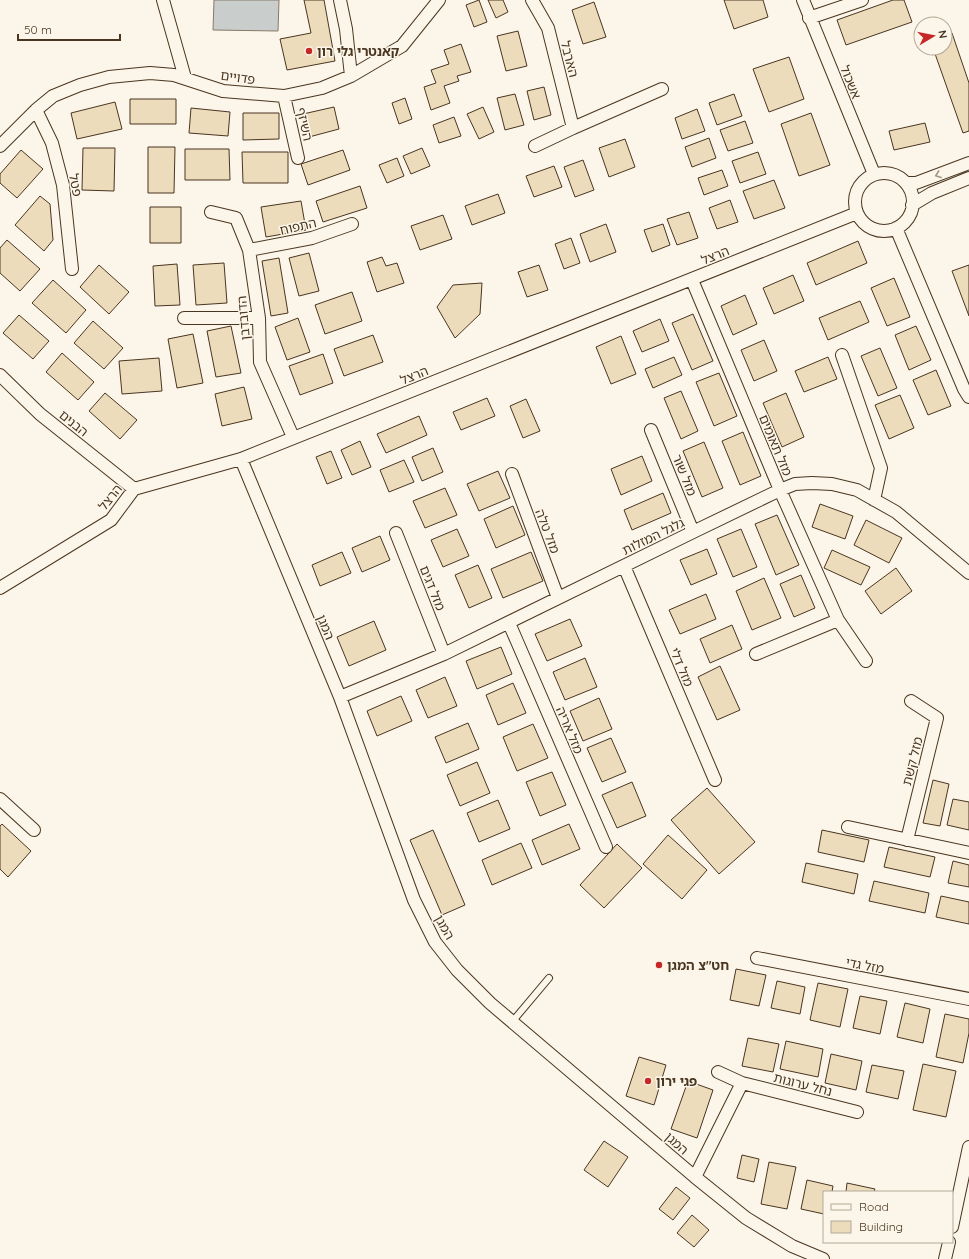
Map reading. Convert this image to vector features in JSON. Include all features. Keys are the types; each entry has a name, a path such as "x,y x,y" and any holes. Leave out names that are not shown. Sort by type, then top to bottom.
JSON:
{"street":[{"path":"163,0 185,78"},
{"path":"340,0 346,29 350,76"},
{"name":"פדויים","path":"0,146 36,110 53,96 80,85 109,76 150,73 174,75 223,91 284,96 322,88 350,76 402,46 439,0"},
{"name":"הארבל","path":"532,0 548,28 573,128"},
{"name":"אשכול","path":"803,0 809,18 874,174"},
{"path":"809,18 862,0"},
{"path":"534,146 662,89"},
{"name":"השיזף","path":"284,96 298,158"},
{"name":"פטל","path":"36,110 52,143 63,185 72,269"},
{"path":"906,183 916,183 969,164"},
{"path":"889,173 906,183 910,192 912,205 907,218 896,228 880,230 871,228 863,222 857,213 855,196 859,187 865,180 874,174 889,173"},
{"path":"912,205 932,193 969,178"},
{"name":"הדובדבן","path":"210,212 236,218 249,250 259,318 260,362 293,437"},
{"name":"הרצל","path":"0,588 111,520 134,489 241,459 857,213"},
{"name":"התפוח","path":"249,250 312,238 352,224"},
{"path":"896,228 964,389 969,397"},
{"name":"מזל תאומים","path":"692,280 780,490 838,620 866,661"},
{"path":"184,318 259,318"},
{"path":"842,355 881,468 874,500"},
{"name":"הבנים","path":"0,375 40,414 134,489"},
{"name":"מזל שור","path":"651,430 693,532"},
{"name":"המגן","path":"241,459 340,697 414,900 435,942 457,970 490,1003 695,1178 746,1218 792,1246 823,1259"},
{"name":"מזל טלה","path":"512,474 558,598"},
{"name":"גלגל המזלות","path":"340,697 444,654 693,532 795,484 832,484 857,490 896,512 969,573"},
{"name":"מזל דגים","path":"396,533 444,654"},
{"name":"מזל דלי","path":"624,566 715,780"},
{"path":"756,654 838,620"},
{"name":"מזל אריה","path":"509,623 606,847"},
{"name":"מזל קשת","path":"907,840 937,718 911,701"},
{"path":"0,799 34,830"},
{"path":"848,827 969,853"},
{"name":"מזל גדי","path":"756,958 969,999"},
{"name":"נחל ערוגות","path":"718,1072 742,1083 857,1112"},
{"path":"695,1178 742,1083"},
{"path":"953,1222 969,1147"},
{"path":"945,1259 949,1243"}],"lane":[{"path":"512,1022 549,978"}],"shaded area":[{"path":"214,0 279,0 278,31 213,30"}],"building":[{"path":"304,0 324,0 335,61 287,70 280,39 311,33"},
{"path":"479,0 487,22 474,27 466,5"},
{"path":"488,0 503,0 508,12 496,18"},
{"path":"724,0 763,0 768,17 734,29"},
{"path":"893,0 904,0 912,22 846,45 837,20"},
{"path":"594,2 606,37 583,44 572,10"},
{"path":"518,31 527,66 506,71 497,36"},
{"path":"953,36 969,83 969,131 963,133 936,56 953,56"},
{"path":"461,44 471,72 457,76 459,81 444,86 450,103 431,110 424,87 436,83 431,70 449,64 444,50"},
{"path":"789,57 804,99 769,112 753,69"},
{"path":"544,87 551,115 534,120 527,91"},
{"path":"515,94 524,125 505,130 497,98"},
{"path":"734,94 742,116 717,125 709,103"},
{"path":"405,98 412,119 399,124 392,103"},
{"path":"130,99 176,99 176,124 130,124"},
{"path":"115,102 122,129 77,139 71,113"},
{"path":"334,107 339,129 309,137 303,114"},
{"path":"483,107 494,132 479,139 467,114"},
{"path":"191,108 230,112 228,136 189,133"},
{"path":"697,109 705,131 682,139 675,118"},
{"path":"243,113 279,113 279,139 243,140"},
{"path":"811,113 830,165 799,176 781,124"},
{"path":"454,117 461,136 439,143 433,125"},
{"path":"745,121 753,143 728,151 720,130"},
{"path":"925,123 930,142 894,150 889,131"},
{"path":"709,138 716,158 692,167 685,147"},
{"path":"625,139 635,167 609,177 599,148"},
{"path":"148,147 175,147 174,193 148,193"},
{"path":"83,148 115,148 114,191 82,190"},
{"path":"422,148 430,166 411,174 403,156"},
{"path":"185,149 229,149 230,180 185,180"},
{"path":"21,150 43,169 17,198 0,183 0,174"},
{"path":"343,150 350,170 308,185 301,164"},
{"path":"242,152 288,152 288,183 243,183"},
{"path":"758,152 766,174 740,183 732,161"},
{"path":"397,158 404,176 387,183 379,165"},
{"path":"583,160 594,190 575,197 564,167"},
{"path":"554,166 562,187 534,197 526,176"},
{"path":"722,170 728,186 704,195 698,178"},
{"path":"774,180 785,208 754,219 743,191"},
{"path":"360,186 367,208 323,222 316,201"},
{"path":"498,194 505,213 472,225 465,206"},
{"path":"40,196 50,204 53,240 44,251 15,225"},
{"path":"730,200 738,222 717,229 709,208"},
{"path":"301,201 306,230 266,237 261,207"},
{"path":"150,207 181,207 181,243 150,243"},
{"path":"689,212 698,238 677,245 667,219"},
{"path":"443,215 452,239 420,250 411,226"},
{"path":"606,224 616,252 590,262 580,234"},
{"path":"663,224 670,245 652,252 644,230"},
{"path":"571,238 580,263 564,269 555,244"},
{"path":"7,240 40,269 20,291 0,273 0,248"},
{"path":"858,241 867,263 816,285 807,263"},
{"path":"309,253 319,291 299,296 289,258"},
{"path":"382,257 386,266 397,263 404,283 377,292 367,262"},
{"path":"279,258 288,313 271,316 262,261"},
{"path":"224,263 227,303 196,305 193,265"},
{"path":"177,264 180,305 155,306 153,266"},
{"path":"99,265 129,292 109,314 80,287"},
{"path":"539,265 548,290 527,297 518,272"},
{"path":"969,265 969,316 952,271"},
{"path":"793,275 804,301 774,314 763,288"},
{"path":"894,278 910,317 887,326 871,288"},
{"path":"53,280 86,310 66,333 32,303"},
{"path":"482,283 480,314 455,338 437,307 453,285"},
{"path":"352,292 362,321 325,334 315,305"},
{"path":"745,295 757,324 733,335 721,306"},
{"path":"860,301 869,322 828,340 819,318"},
{"path":"693,314 713,361 692,370 672,323"},
{"path":"19,315 49,341 33,359 3,333"},
{"path":"298,318 310,352 287,360 275,327"},
{"path":"660,319 669,341 642,352 633,331"},
{"path":"93,321 123,348 104,369 74,343"},
{"path":"231,326 241,373 216,377 207,331"},
{"path":"916,326 931,360 909,370 895,335"},
{"path":"193,334 203,383 177,388 168,339"},
{"path":"373,335 383,362 344,376 334,349"},
{"path":"621,336 636,374 611,384 596,347"},
{"path":"764,340 777,371 754,381 741,350"},
{"path":"880,348 897,388 878,396 861,356"},
{"path":"62,353 94,382 78,400 46,372"},
{"path":"323,354 333,383 300,395 289,366"},
{"path":"674,357 682,375 653,388 645,369"},
{"path":"828,357 837,379 804,392 795,371"},
{"path":"159,358 162,391 122,394 119,361"},
{"path":"936,370 951,406 928,415 913,380"},
{"path":"719,373 737,416 714,426 696,382"},
{"path":"244,387 252,419 222,426 215,394"},
{"path":"681,391 698,431 681,439 664,398"},
{"path":"105,393 137,420 120,439 89,411"},
{"path":"786,393 804,437 782,447 763,403"},
{"path":"900,395 914,428 889,439 875,405"},
{"path":"487,398 495,416 461,430 453,412"},
{"path":"526,399 540,431 523,438 510,406"},
{"path":"419,416 427,435 386,453 377,434"},
{"path":"743,432 761,476 740,485 722,441"},
{"path":"360,441 371,467 352,475 341,450"},
{"path":"704,442 723,488 702,497 683,451"},
{"path":"433,448 443,472 422,481 412,457"},
{"path":"331,451 342,478 327,484 316,457"},
{"path":"642,456 652,481 621,495 611,469"},
{"path":"404,460 414,482 389,492 380,470"},
{"path":"498,471 510,498 479,511 467,484"},
{"path":"445,488 457,515 425,528 413,501"},
{"path":"663,493 671,513 632,530 624,510"},
{"path":"820,504 853,516 845,539 812,527"},
{"path":"513,506 525,535 496,548 484,519"},
{"path":"777,515 799,565 776,575 755,524"},
{"path":"866,520 902,538 889,563 854,545"},
{"path":"457,529 469,556 443,567 431,540"},
{"path":"741,529 757,567 733,577 717,539"},
{"path":"380,536 390,560 362,572 352,548"},
{"path":"707,549 717,574 691,585 680,560"},
{"path":"832,550 870,567 861,585 824,568"},
{"path":"342,552 351,573 320,586 312,565"},
{"path":"531,552 543,581 503,598 491,569"},
{"path":"478,565 492,598 469,608 455,575"},
{"path":"896,568 912,591 881,614 865,591"},
{"path":"801,575 815,608 794,617 780,584"},
{"path":"764,578 781,618 752,630 736,591"},
{"path":"706,594 716,619 680,634 669,610"},
{"path":"570,619 582,646 547,661 535,634"},
{"path":"374,621 386,650 349,666 337,637"},
{"path":"732,625 742,649 710,663 700,639"},
{"path":"501,647 512,674 477,689 466,661"},
{"path":"585,658 597,687 565,700 553,672"},
{"path":"720,666 740,710 717,720 698,677"},
{"path":"445,677 457,706 428,718 416,690"},
{"path":"513,683 526,713 498,725 486,695"},
{"path":"401,696 412,721 377,736 367,711"},
{"path":"599,698 612,729 583,741 570,711"},
{"path":"468,723 479,749 446,763 435,737"},
{"path":"533,724 548,758 517,771 503,737"},
{"path":"611,738 626,772 602,782 587,748"},
{"path":"477,762 490,793 460,806 447,775"},
{"path":"552,772 566,805 540,816 526,782"},
{"path":"933,780 949,784 940,826 923,823"},
{"path":"632,782 646,816 617,828 602,795"},
{"path":"707,788 755,842 719,874 671,820"},
{"path":"953,799 969,802 969,830 947,825"},
{"path":"498,800 510,829 479,842 467,813"},
{"path":"2,824 31,851 8,877 0,869 0,826"},
{"path":"569,824 580,849 542,865 532,840"},
{"path":"433,830 465,905 442,915 410,840"},
{"path":"822,830 869,840 864,862 818,852"},
{"path":"668,835 707,870 682,899 643,864"},
{"path":"521,843 532,868 492,885 482,860"},
{"path":"617,844 642,868 604,908 580,885"},
{"path":"889,847 935,857 930,877 884,867"},
{"path":"953,861 969,865 969,887 948,883"},
{"path":"806,863 858,874 854,894 802,882"},
{"path":"874,881 929,893 925,913 869,901"},
{"path":"941,896 969,902 969,924 936,917"},
{"path":"736,969 766,975 759,1006 730,1000"},
{"path":"777,981 805,987 800,1014 771,1008"},
{"path":"818,983 848,989 840,1027 810,1020"},
{"path":"860,996 887,1001 880,1034 853,1028"},
{"path":"905,1003 930,1009 923,1043 897,1037"},
{"path":"945,1014 969,1019 969,1033 963,1063 936,1057"},
{"path":"748,1038 779,1044 773,1072 742,1066"},
{"path":"786,1041 823,1049 818,1077 780,1069"},
{"path":"831,1054 862,1061 856,1090 825,1083"},
{"path":"639,1057 666,1065 654,1105 626,1096"},
{"path":"923,1064 956,1071 946,1117 913,1110"},
{"path":"872,1065 904,1071 898,1099 866,1092"},
{"path":"688,1081 713,1090 697,1138 671,1129"},
{"path":"604,1141 628,1157 608,1187 584,1170"},
{"path":"742,1155 759,1159 754,1182 737,1178"},
{"path":"769,1162 796,1167 787,1209 761,1204"},
{"path":"807,1180 833,1186 832,1191 823,1191 823,1214 801,1209"},
{"path":"847,1183 875,1189 874,1191 846,1191"},
{"path":"676,1187 690,1198 673,1220 659,1209"},
{"path":"692,1215 709,1230 694,1247 677,1233"}],"place":[{"name":"קאנטרי גלי רון","path":"309,51"},
{"name":"חט\"צ המגן","path":"659,965"},
{"name":"פגי ירון","path":"648,1081"}]}
